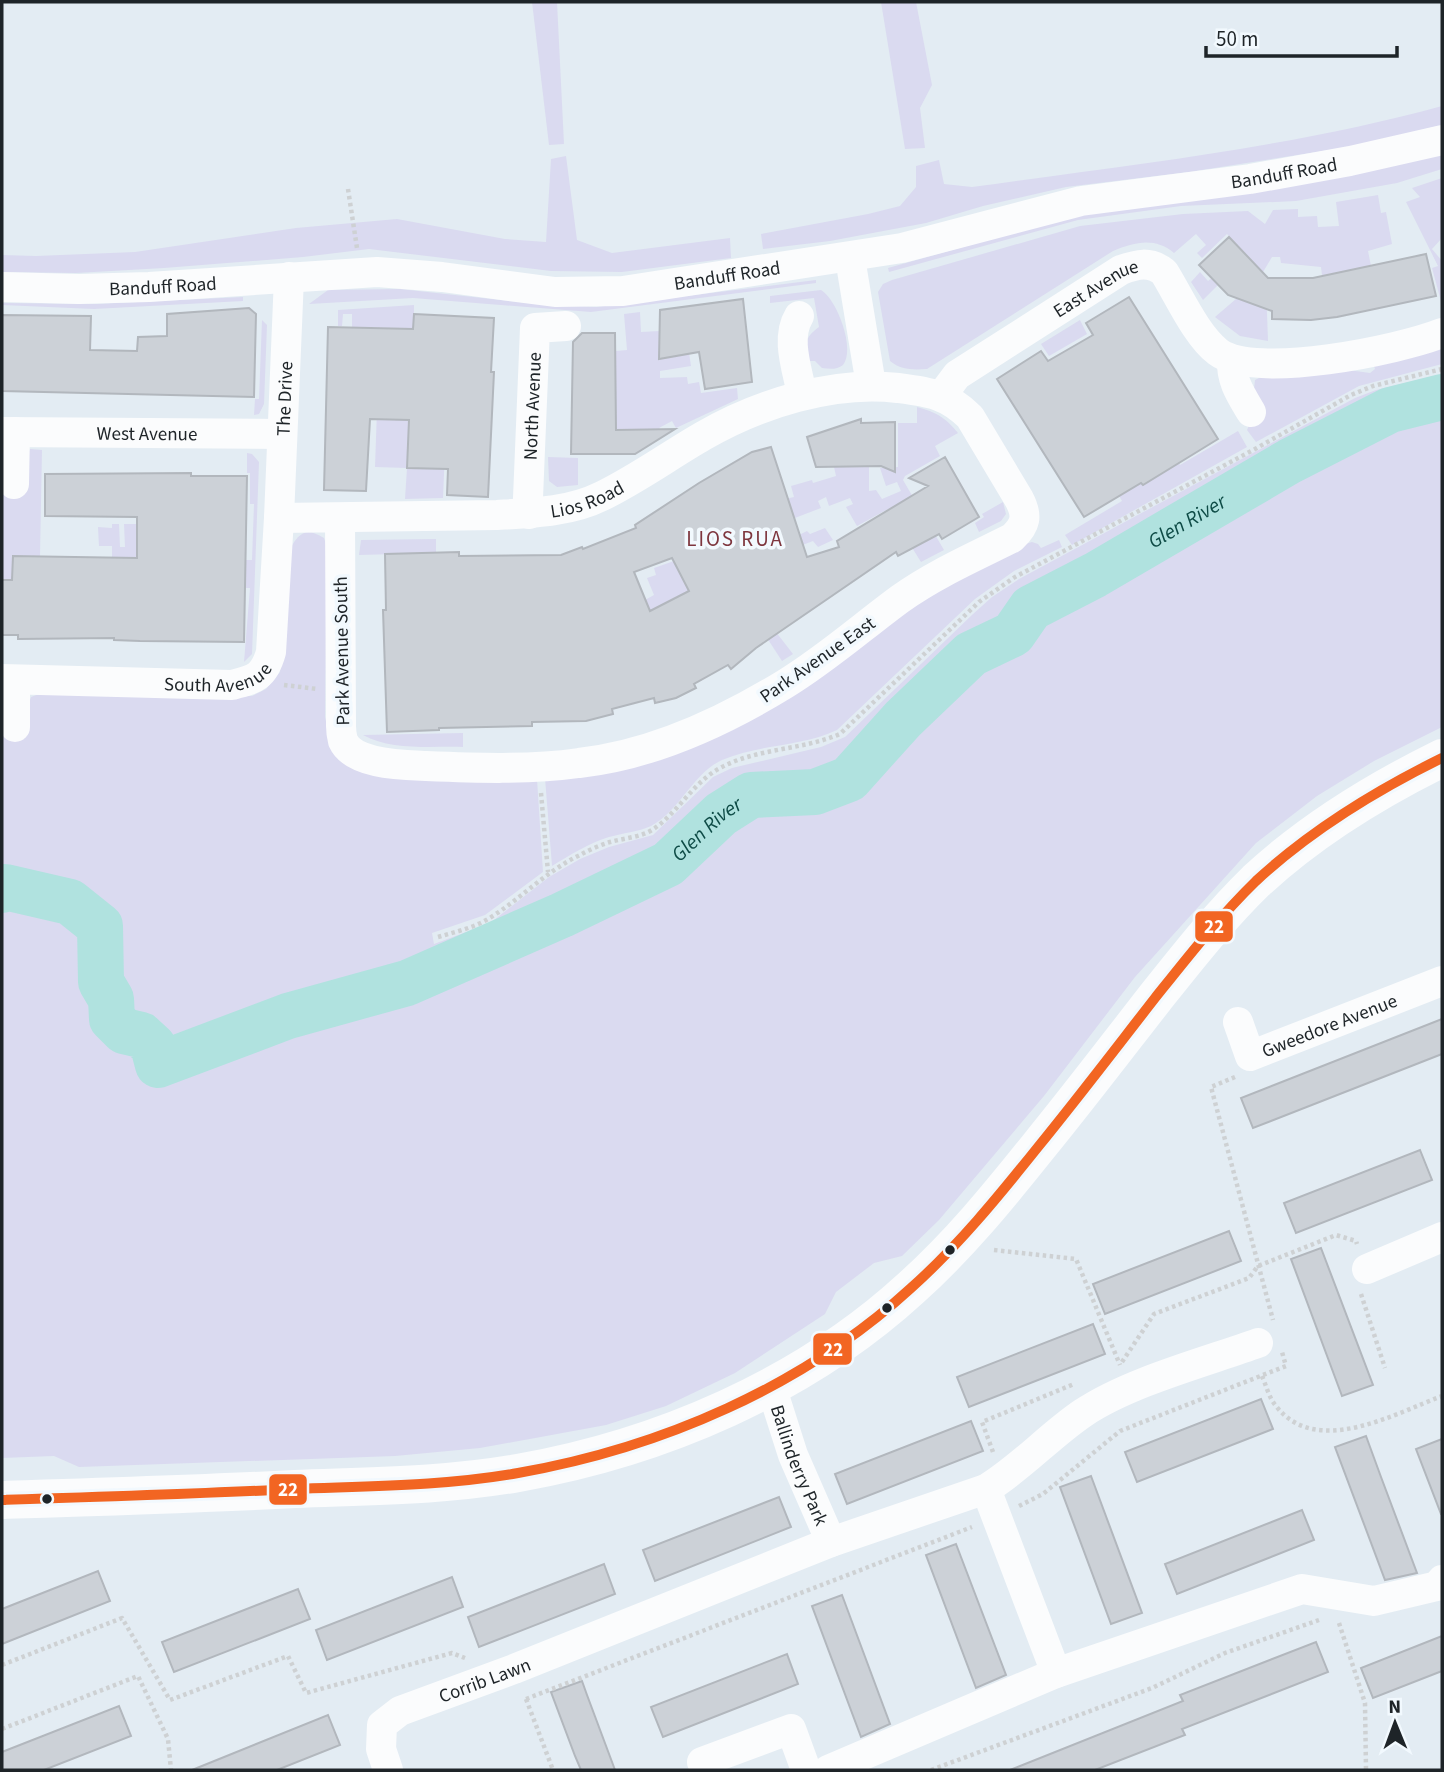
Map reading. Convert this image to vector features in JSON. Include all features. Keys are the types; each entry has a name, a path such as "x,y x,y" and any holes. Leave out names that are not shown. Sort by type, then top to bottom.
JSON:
{"main road":[{"path":"2,1500 307,1489 458,1480 516,1473 567,1463 674,1431 771,1386 833,1348 876,1317 909,1291 955,1246 1040,1145 1190,954 1256,882 1326,825 1368,797 1442,758"}],"street":[{"name":"Banduff Road","path":"2,287 149,287 358,273 408,274 555,292 600,292 671,285 902,248 1081,201 1250,179 1350,161 1442,140"},
{"path":"850,258 871,386"},
{"name":"East Avenue","path":"942,395 957,374 1121,270 1136,265 1156,266 1164,272 1206,340 1232,360"},
{"name":"The Drive","path":"279,518 289,277"},
{"path":"799,316 792,338 802,395"},
{"name":"North Avenue","path":"529,514 535,328 566,327"},
{"path":"1251,412 1236,386 1232,360 1261,363 1309,362 1371,352 1442,333"},
{"name":"Lios Road","path":"279,518 529,514 573,507 602,496 706,434 744,416 802,395 871,386 942,395"},
{"name":"Park Avenue East","path":"463,768 580,763 628,754 688,734 737,712 788,682 902,598 1012,538 1026,520 1025,510 970,417 942,395"},
{"name":"West Avenue","path":"14,484 8,432 281,435"},
{"name":"South Avenue","path":"15,727 9,679 232,685 251,681 261,674 267,666 271,652 279,518"},
{"name":"Park Avenue South","path":"340,518 341,726 344,742 353,753 365,760 463,768"},
{"name":"Gweedore Avenue","path":"1238,1022 1250,1056 1442,981"},
{"path":"1367,1269 1442,1237"},
{"path":"1056,1673 994,1484 1083,1413 1118,1375 1258,1343"},
{"name":"Ballinderry Park","path":"771,1386 793,1455 831,1542"},
{"name":"Corrib Lawn","path":"388,1770 381,1749 382,1725 400,1711 514,1669 831,1542 994,1484"},
{"path":"828,1770 1056,1673 1302,1589 1374,1601 1437,1586 1442,1580"},
{"path":"702,1762 791,1729 806,1770"}],"path":[{"path":"348,189 356,234 358,273"},
{"path":"438,937 487,920 548,872 580,854 609,842 652,831 669,818 691,790 724,765 748,757 819,743 840,734 979,602 1016,577 1351,395 1373,386 1442,369"},
{"path":"261,674 282,685 341,689"},
{"path":"541,792 548,872"},
{"path":"1118,1375 1154,1314 1249,1278 1258,1266 1336,1235 1356,1241 1367,1269 1358,1286 1385,1368"},
{"path":"955,1246 1076,1259 1118,1375"},
{"path":"1262,1376 1275,1405 1292,1421 1313,1429 1342,1432 1442,1396"},
{"path":"994,1484 982,1422 1083,1381"},
{"path":"2,1665 122,1618 170,1700 288,1656 306,1693 452,1653 469,1659"},
{"path":"932,1770 1152,1688 1225,1653 1322,1619 1338,1621 1365,1703 1366,1770"},
{"path":"514,1669 553,1770"},
{"path":"2,1729 138,1676 167,1739 171,1770"}],"shaded area":[{"path":"532,2 557,2 564,144 549,145"},
{"path":"881,2 916,2 932,85 920,108 925,148 905,149"},
{"path":"1442,106 1442,125 1355,146 1189,172 1066,187 983,206 926,223 830,241 763,249 761,234 900,206 916,187 916,166 939,160 944,184 972,187 1267,144 1384,121"},
{"path":"1442,153 1442,169 1397,183 1296,201 1181,206 1078,220 889,272 888,268 1077,215"},
{"path":"566,156 577,240 612,253 730,238 731,258 622,272 551,271 369,249 164,268 76,273 2,272 2,255 135,252 296,228 397,219 505,239 546,242 551,159"},
{"path":"1442,178 1442,238 1432,249 1442,261 1442,305 1432,268 1438,266 1406,202 1420,197 1412,188"},
{"path":"1378,195 1381,213 1386,212 1392,244 1368,251 1371,266 1322,275 1321,267 1281,263 1280,257 1272,257 1263,272 1227,234 1202,258 1197,253 1206,245 1196,234 1174,253 1160,245 1137,243 1113,251 927,369 907,369 890,361 878,292 883,284 892,280 1080,226 1183,214 1248,211 1265,224 1273,210 1298,209 1298,217 1317,216 1318,227 1339,226 1336,202"},
{"path":"1200,272 1208,281 1213,277 1219,284 1203,300 1191,282"},
{"path":"816,280 816,283 591,312 413,298 309,304 328,290 400,289 529,303 596,307"},
{"path":"1257,281 1266,285 1268,341 1240,336 1215,317"},
{"path":"821,290 833,303 846,337 846,358 843,365 830,369 822,368 815,361 808,361 807,342 819,327 814,298 770,303 770,296"},
{"path":"243,297 243,301 94,309 2,305 96,304"},
{"path":"414,305 414,321 439,339 352,328 352,314 343,314 342,326 338,326 338,310"},
{"path":"640,312 641,332 659,331 660,326 688,346 691,366 660,371 660,378 687,377 688,384 699,382 701,393 737,388 738,399 676,428 672,421 659,428 660,430 616,430 616,351 627,350 624,314"},
{"path":"262,320 267,325 264,404 259,414 254,415 255,399 259,399"},
{"path":"1080,320 1087,334 1049,356 1041,344"},
{"path":"1442,345 1442,364 1359,386 1256,442 1247,430 1255,380 1265,375 1341,369 1370,373 1375,369 1373,363"},
{"path":"1442,374 1442,727 1374,761 1317,796 1256,843 1135,977 1044,1096 939,1220 902,1256 874,1263 836,1292 825,1314 735,1373 666,1406 606,1425 480,1448 395,1456 79,1467 54,1456 2,1458 2,694 27,708 31,697 42,693 252,696 266,689 280,672 289,551 299,536 307,532 324,538 327,547 325,717 332,750 537,779 543,872 485,915 432,933 434,944 490,923 549,877 580,859 609,847 653,835 713,777 732,768 821,747 845,737 973,614 1019,579 1355,398 1376,390"},
{"path":"917,407 940,416 958,433 935,446 940,456 905,476 903,480 944,550 921,562 888,509 857,526 846,507 853,504 850,498 829,506 826,497 818,501 821,508 787,521 793,538 807,531 810,534 825,528 833,540 818,547 813,541 800,546 809,559 797,568 780,500 794,497 791,486 836,476 834,467 869,466 869,491 876,490 882,499 901,491 897,482 886,486 880,468 898,467 898,423 917,423"},
{"path":"377,409 446,427 443,498 405,499 407,468 375,467"},
{"path":"1238,431 1247,447 1072,545 1065,535 1122,501 1108,476 1160,433 1180,465"},
{"path":"30,449 42,450 38,557 52,568 53,556 78,557 78,566 38,580 2,580 2,460 26,458"},
{"path":"247,453 252,454 259,462 252,654 244,662 250,588 230,588 135,558 112,557 112,546 99,546 98,527 112,528 112,524 119,524 120,547 125,547 124,524 138,524 236,560 252,560 254,504 250,504"},
{"path":"548,457 578,458 578,485 557,487 549,481"},
{"path":"1003,502 1006,514 1001,521 979,532 975,523 984,517 982,514"},
{"path":"436,539 436,553 359,555 361,540"},
{"path":"1059,540 1062,547 1014,571 975,599 837,730 809,740 751,751 722,760 702,774 670,811 651,826 602,840 552,866 545,778 591,772 1022,545 1032,542 1041,548"},
{"path":"674,561 690,590 642,633 645,600 654,595 647,578 656,575 654,568"},
{"path":"776,632 793,654 782,661 767,638"},
{"path":"463,733 463,747 399,746 363,735"}],"building":[{"path":"1229,237 1268,278 1313,278 1426,254 1436,296 1337,317 1311,320 1272,319 1272,311 1228,295 1199,265"},
{"path":"1129,297 1218,439 1084,517 997,379 1041,351 1048,361 1093,335 1086,323"},
{"path":"743,299 752,382 705,389 699,352 659,359 660,310"},
{"path":"249,308 256,314 254,397 2,391 2,315 91,316 90,350 137,351 138,337 167,336 167,314"},
{"path":"414,314 494,318 488,497 447,495 448,469 407,468 409,420 370,419 366,491 324,490 328,327 413,329"},
{"path":"582,333 615,333 616,430 675,429 635,454 571,454 573,342"},
{"path":"861,419 861,423 895,422 895,472 881,466 816,467 807,437"},
{"path":"771,447 807,557 839,547 837,541 928,486 909,478 945,457 979,517 942,539 939,534 898,556 896,552 756,648 731,669 728,665 694,684 696,688 676,698 655,703 654,698 612,709 613,714 586,721 387,732 383,610 386,610 385,554 459,552 459,556 561,555 582,547 583,549 636,528 635,525 699,483 752,452","holes":["672,558 689,591 650,611 634,572"]},
{"path":"191,473 191,476 247,476 244,642 140,641 114,638 18,639 18,635 2,635 2,580 12,580 13,556 137,558 137,517 45,516 45,474"},
{"path":"1442,1019 1442,1054 1253,1128 1241,1098"},
{"path":"1420,1150 1432,1180 1296,1233 1284,1203"},
{"path":"1229,1231 1241,1261 1105,1314 1093,1284"},
{"path":"1321,1248 1373,1385 1342,1396 1291,1259"},
{"path":"1093,1324 1105,1354 969,1407 957,1377"},
{"path":"1261,1399 1273,1429 1137,1482 1125,1452"},
{"path":"971,1421 983,1451 847,1504 835,1474"},
{"path":"1366,1436 1417,1573 1385,1580 1335,1447"},
{"path":"1442,1439 1442,1514 1441,1514 1416,1449"},
{"path":"1091,1476 1142,1613 1111,1624 1060,1487"},
{"path":"779,1497 791,1527 655,1581 643,1550"},
{"path":"1302,1510 1314,1540 1177,1594 1165,1564"},
{"path":"956,1544 1006,1675 976,1688 926,1555"},
{"path":"604,1564 615,1594 479,1647 468,1617"},
{"path":"98,1571 110,1601 2,1644 2,1609"},
{"path":"452,1577 463,1607 327,1660 316,1630"},
{"path":"298,1589 310,1619 174,1672 162,1642"},
{"path":"842,1595 890,1724 861,1737 812,1606"},
{"path":"1442,1636 1442,1671 1373,1698 1361,1668"},
{"path":"1316,1642 1328,1672 1182,1729 1185,1735 1095,1770 1010,1770 1183,1701 1180,1695"},
{"path":"787,1654 798,1684 663,1737 651,1707"},
{"path":"582,1681 615,1770 581,1770 551,1692"},
{"path":"119,1706 131,1736 44,1770 2,1770 2,1752"},
{"path":"328,1715 340,1745 277,1770 192,1770"}],"waterway":[{"name":"Glen River","path":"2,890 5,887 70,902 100,926 101,982 111,999 112,1019 124,1031 141,1035 153,1046 158,1065 288,1016 407,983 562,915 668,864 721,814 751,795 815,792 849,779 903,719 971,654 1013,634 1031,608 1095,575 1290,461 1390,410 1442,397"}],"transit line":[{"name":"22","path":"2,1500 407,1485 518,1473 571,1462 676,1430 777,1383 824,1355 869,1323 945,1255 1008,1184 1204,938 1256,881 1321,828 1392,784 1442,758"}],"district":[{"name":"LIOS RUA","path":"735,539"}]}
